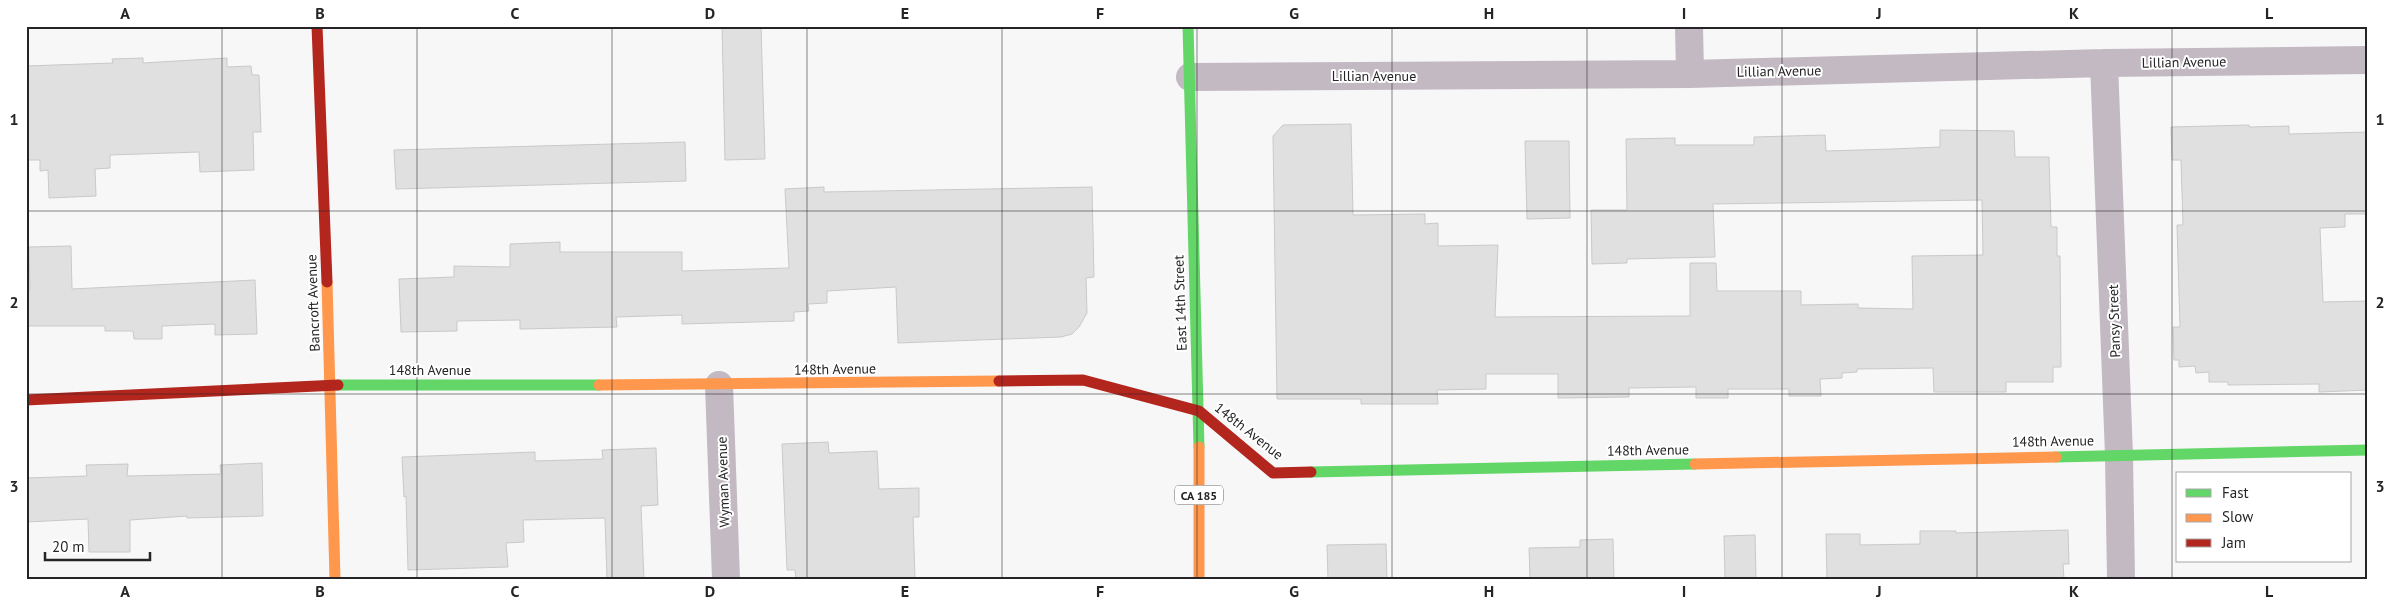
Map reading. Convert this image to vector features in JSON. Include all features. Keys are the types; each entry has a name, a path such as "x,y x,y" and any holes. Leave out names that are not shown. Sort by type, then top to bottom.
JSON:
{"street":[{"name":"Bancroft Avenue","path":"318,26 335,579"},
{"name":"East 14th Street","path":"1188,26 1199,411 1199,579"},
{"path":"1689,26 1690,74"},
{"name":"Lillian Avenue","path":"1190,77 1690,74 2104,63 2368,60"},
{"name":"Pansy Street","path":"2104,63 2119,455 2121,579"},
{"name":"148th Avenue","path":"26,400 330,385 719,385 1083,380 1199,411 1273,473 2368,450"},
{"name":"Wyman Avenue","path":"719,385 726,579"}],"building":[{"path":"722,26 761,26 765,159 725,160"},
{"path":"143,58 143,63 227,58 227,67 251,66 252,75 259,75 261,132 253,132 254,170 200,172 199,152 110,155 110,168 95,169 96,196 49,198 48,170 40,171 40,160 26,160 26,66 113,63 112,59"},
{"path":"1351,124 1353,215 1425,214 1425,224 1438,223 1438,246 1498,245 1495,317 1690,316 1690,263 1716,263 1717,291 1801,291 1801,305 1858,304 1858,308 1913,309 1912,256 1983,255 1982,200 1713,204 1715,257 1627,259 1627,263 1592,264 1591,210 1627,210 1626,139 1675,138 1675,145 1754,145 1754,137 1825,135 1826,151 1940,147 1940,130 2014,131 2015,157 2049,157 2051,227 2057,227 2057,256 2060,256 2061,367 2053,367 2053,382 2006,382 2006,392 1934,392 1933,368 1857,369 1857,372 1842,373 1842,378 1820,379 1821,396 1789,396 1789,389 1728,389 1728,398 1696,398 1696,387 1629,388 1629,397 1558,398 1558,374 1486,374 1486,389 1437,390 1438,404 1361,404 1361,399 1277,399 1273,136 1283,125"},
{"path":"2249,125 2249,127 2289,126 2289,134 2368,132 2368,214 2345,214 2345,227 2320,228 2323,302 2368,301 2368,390 2319,392 2319,384 2228,385 2228,382 2209,382 2209,372 2196,373 2195,366 2179,367 2179,360 2174,360 2173,327 2180,327 2177,225 2183,225 2181,160 2172,160 2171,127"},
{"path":"1525,141 1569,141 1570,218 1527,219"},
{"path":"685,142 686,181 396,189 394,150"},
{"path":"824,187 824,192 1092,187 1094,277 1086,278 1087,313 1079,327 1072,334 1061,337 898,343 896,287 827,291 827,303 808,304 809,311 794,312 794,321 682,324 682,315 616,317 617,327 520,329 520,320 457,321 457,331 401,332 399,279 454,277 454,266 510,267 510,244 560,242 560,252 682,252 682,271 789,268 785,189"},
{"path":"71,246 72,289 255,280 257,334 215,335 215,324 162,326 162,339 134,339 133,331 105,331 105,326 26,326 26,290 30,290 29,247"},
{"path":"828,442 829,453 877,451 879,489 919,488 919,517 913,517 915,579 796,579 795,570 787,570 782,444"},
{"path":"656,448 658,505 641,506 644,579 607,579 605,518 523,520 524,542 506,543 508,567 408,570 406,496 404,497 402,457 535,452 535,461 603,459 602,450"},
{"path":"262,463 263,516 187,518 187,516 130,520 130,552 89,552 88,519 26,522 26,478 87,476 86,465 128,464 127,476 221,474 220,465"},
{"path":"2068,530 2069,564 2063,564 2064,579 1827,579 1826,534 1860,534 1860,545 1920,544 1920,531 1956,531 1956,533"},
{"path":"1755,535 1756,579 1725,579 1724,536"},
{"path":"1613,539 1614,579 1530,579 1529,548 1580,547 1580,540"},
{"path":"1386,544 1387,579 1328,579 1327,545"}],"traffic: fast":[{"path":"1188,26 1199,447"},
{"path":"338,385 599,385"},
{"path":"2056,457 2368,450"},
{"path":"1311,472 1695,464"}],"traffic: slow":[{"path":"327,282 335,579"},
{"path":"599,385 999,381"},
{"path":"1199,447 1199,579"},
{"path":"1695,464 2056,457"}],"traffic: jam":[{"path":"317,26 327,282"},
{"path":"999,381 1083,380 1199,411 1273,473 1311,472"},
{"path":"26,400 338,385"}]}
